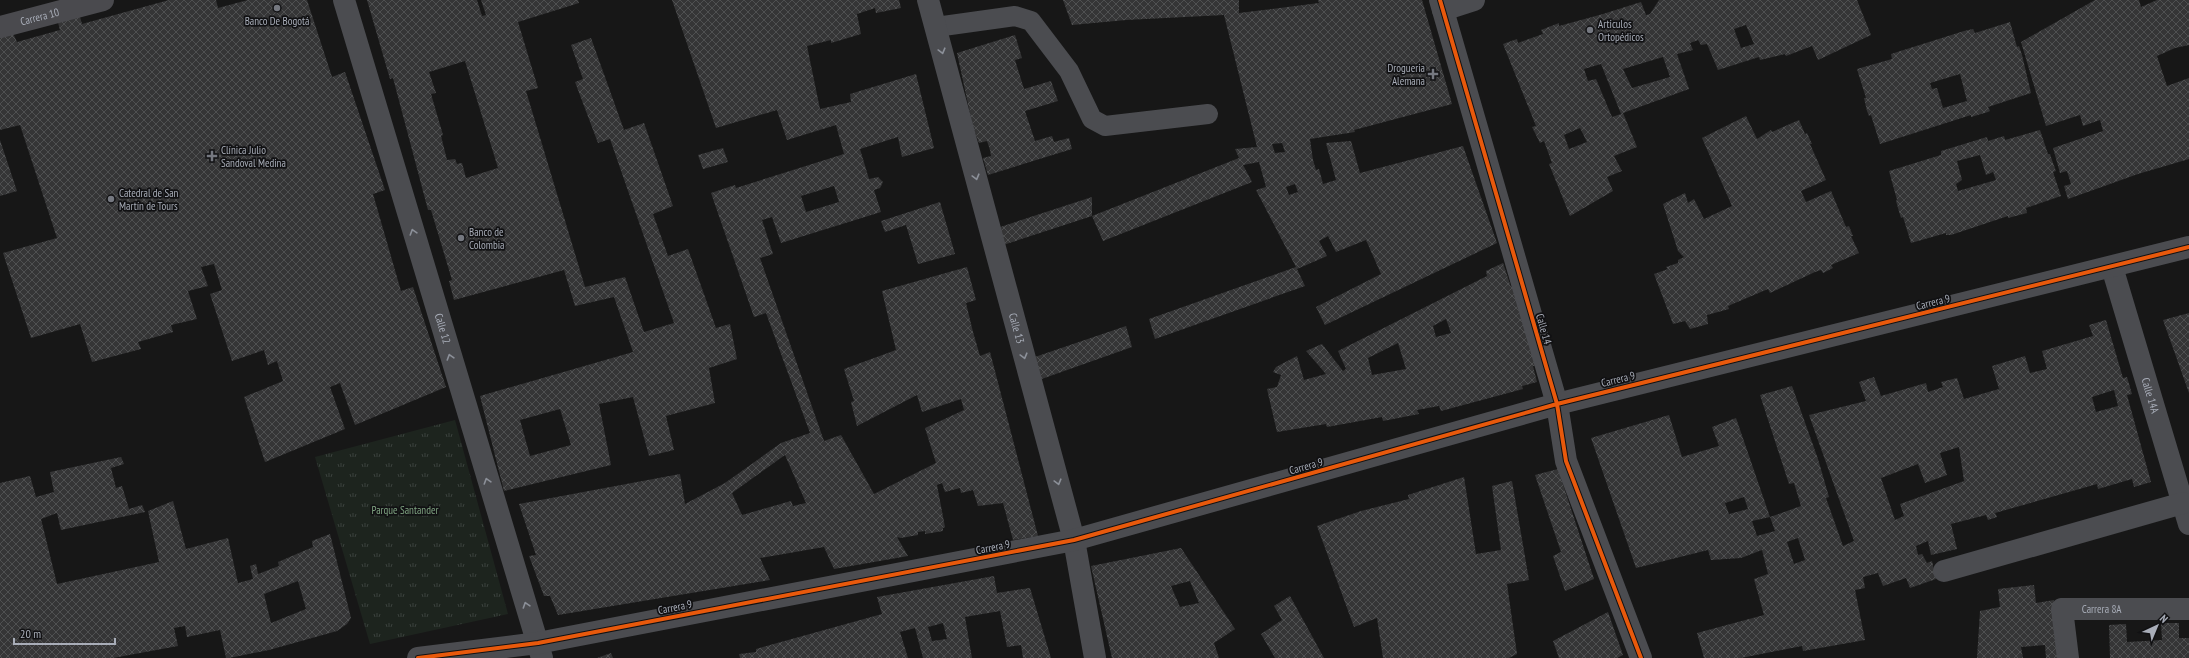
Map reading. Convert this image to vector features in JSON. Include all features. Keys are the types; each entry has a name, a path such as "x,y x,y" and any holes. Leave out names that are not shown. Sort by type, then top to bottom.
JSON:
{"street":[{"name":"Carrera 10","path":"0,27 103,0"},
{"name":"Calle 12","path":"344,0 502,532 540,650"},
{"name":"Calle 13","path":"928,0 1074,540 1095,658"},
{"path":"1442,5 1474,0"},
{"name":"Calle 14","path":"1442,5 1557,404 1566,461 1641,658"},
{"name":"Carrera 9","path":"418,658 540,650 1074,540 1557,404 2189,247"},
{"name":"Calle 14A","path":"2112,267 2189,524"},
{"path":"1944,571 2183,503"},
{"name":"Carrera 8A","path":"2068,658 2062,608 2189,609"}],"lane":[{"path":"934,22 936,27 1015,16 1031,21 1068,71 1092,119 1105,126 1208,114"}],"green space":[{"name":"Parque Santander","path":"455,420 508,614 370,644 315,457"}],"building":[{"path":"169,0 216,0 218,8 248,0 307,0 332,77 345,72 385,190 373,194 401,291 413,287 446,387 355,425 340,383 330,387 345,429 265,462 244,397 283,381 277,361 268,365 264,350 232,361 210,294 222,290 214,264 201,267 208,286 188,291 197,319 171,325 173,332 138,342 141,349 92,362 80,324 31,338 3,253 57,238 20,125 0,130 0,35 12,31 17,42 60,30 57,19 79,13 82,24"},
{"path":"367,0 477,0 482,16 486,15 481,0 578,0 579,3 518,22 538,88 526,91 585,287 625,277 644,332 674,323 610,139 598,143 575,82 583,79 571,45 591,38 624,130 644,123 673,206 653,214 668,256 688,249 716,328 730,324 737,359 709,368 715,403 666,416 674,450 649,456 633,397 599,404 611,465 504,491 480,396 633,352 614,297 575,306 564,270 454,300 449,281 452,280 431,210 428,210 393,78 390,79","holes":["465,61 498,168 466,178 462,163 457,164 455,159 447,160 441,136 443,135 431,94 436,93 429,72","560,409 571,445 530,456 520,420"]},
{"path":"672,0 899,0 901,8 876,13 875,8 857,14 861,34 831,43 831,40 807,46 820,109 851,102 850,94 916,74 934,148 902,157 898,137 860,149 869,179 878,177 883,182 880,188 874,190 881,212 781,243 772,217 762,220 773,254 760,258 824,441 841,435 874,494 936,463 925,428 964,410 961,399 922,412 917,395 857,426 851,402 854,401 844,369 896,350 882,291 967,267 976,300 966,303 973,332 980,356 990,352 1038,536 1013,540 1003,503 978,506 973,490 961,493 960,488 945,492 942,483 937,485 945,527 943,528 943,531 925,534 925,531 918,532 918,535 901,538 897,537 908,556 834,569 824,547 760,558 770,580 558,615 550,596 544,596 529,556 536,555 519,504 680,474 685,504 725,483 781,443 810,433 766,313 754,317 711,193 735,185 736,188 844,154 836,125 787,140 777,110 716,128","holes":["834,186 839,202 806,212 801,196","785,455 806,503 793,506 791,501 742,515 732,493"]},
{"path":"1063,0 1239,0 1239,13 1319,3 1318,0 1422,0 1452,104 1354,130 1355,132 1310,139 1316,170 1319,169 1323,184 1336,180 1326,143 1351,141 1360,173 1463,146 1497,243 1325,325 1316,307 1381,274 1366,240 1336,252 1328,236 1319,241 1327,256 1297,269 1305,286 1155,339 1149,319 1296,267 1256,190 1266,187 1259,162 1243,165 1252,182 1103,241 1092,216 1239,158 1235,149 1257,147 1224,15 1126,20 1072,25","holes":["1282,143 1285,152 1275,153 1272,144","1295,184 1298,192 1289,195 1286,187"]},
{"path":"1659,0 1857,0 1871,35 1818,60 1812,46 1786,56 1785,54 1760,60 1759,57 1718,70 1707,44 1701,45 1698,40 1690,43 1693,50 1677,54 1689,89 1623,113 1637,147 1614,156 1622,171 1607,177 1613,191 1570,216 1549,164 1552,163 1544,141 1540,143 1532,127 1536,126 1503,44 1517,39 1518,43 1543,34 1541,30 1559,23 1559,26 1641,2 1646,15 1650,14","holes":["1746,25 1754,44 1741,48 1734,29","1663,57 1670,77 1632,88 1623,69","1601,64 1621,114 1612,117 1596,79 1588,81 1584,69","1580,128 1587,142 1569,149 1564,135"]},
{"path":"2095,0 2139,0 2141,7 2157,0 2189,0 2189,45 2175,48 2157,56 2167,86 2189,78 2189,159 2138,174 2068,199 2064,186 2071,184 2067,171 2060,173 2053,148 2103,131 2100,120 2083,126 2080,115 2046,126 2021,42"},
{"path":"2010,22 2017,47 2019,46 2022,55 2031,93 1988,107 1990,111 1988,112 1971,117 1971,115 1880,144 1871,115 1869,116 1867,111 1864,98 1866,98 1857,69 1892,59 1891,54 1964,31 1973,29 1975,33","holes":["1960,74 1967,101 1943,108 1937,88 1932,89 1930,83"]},
{"path":"1015,35 1022,58 1015,60 1024,89 1051,81 1058,101 1025,111 1035,141 1052,136 1054,142 1069,138 1072,149 988,175 983,158 991,156 990,150 987,141 979,143 973,127 957,53"},
{"path":"1746,116 1757,139 1771,130 1772,132 1799,120 1805,134 1807,133 1812,144 1810,144 1826,180 1801,191 1806,202 1831,191 1846,227 1849,226 1853,236 1851,236 1859,253 1831,265 1833,268 1823,273 1821,270 1815,272 1770,293 1768,289 1728,306 1729,309 1707,315 1708,324 1690,329 1685,321 1673,324 1654,274 1668,269 1666,267 1678,263 1678,260 1684,257 1678,251 1663,204 1685,193 1688,203 1694,199 1704,219 1732,206 1702,138"},
{"path":"2040,130 2048,154 2050,154 2056,171 2053,172 2061,196 2026,208 2027,213 2008,218 2008,216 1951,235 1946,235 1946,233 1911,243 1903,217 1901,218 1889,171 1941,155 1941,151 1987,137 1988,141 2004,136 2005,140","holes":["1980,155 1986,175 1993,172 1996,180 1958,191 1956,184 1962,180 1957,161"]},
{"path":"0,140 17,191 0,196"},
{"path":"723,148 728,162 703,169 698,155"},
{"path":"1092,197 1092,216 997,247 994,229"},
{"path":"940,202 955,254 918,264 906,225 885,232 881,221"},
{"path":"1503,263 1511,287 1514,285 1536,366 1533,366 1537,382 1522,386 1523,389 1441,411 1439,406 1417,410 1419,414 1383,421 1382,417 1327,427 1326,424 1277,432 1267,389 1277,387 1281,375 1273,372 1276,367 1297,356 1304,380 1326,374 1306,351 1322,344 1343,371 1346,369 1338,351 1487,276 1486,271","holes":["1446,319 1451,333 1436,337 1433,326","1398,343 1406,369 1372,375 1368,358"]},
{"path":"2189,313 2189,393 2163,320"},
{"path":"2106,320 2123,378 2127,377 2132,394 2127,395 2151,482 2134,487 2132,479 2098,489 2097,484 1995,513 1997,517 1988,520 1986,515 1951,524 1957,549 1931,555 1928,541 1916,546 1918,555 1922,554 1927,563 1932,561 1936,579 1910,588 1906,578 1883,586 1878,573 1863,577 1865,588 1855,590 1865,640 1803,651 1802,646 1741,658 1704,658 1697,633 1764,615 1754,579 1768,574 1762,550 1741,558 1711,560 1708,550 1636,568 1591,438 1669,415 1682,457 1719,446 1712,427 1736,418 1770,517 1801,506 1794,483 1789,484 1760,395 1792,386 1818,459 1829,497 1826,498 1843,546 1854,541 1809,415 1866,401 1859,382 1874,377 1881,396 1926,383 1928,392 1943,387 1941,382 1957,378 1964,399 1999,389 1992,366 2025,356 2030,373 2047,369 2042,351 2093,336 2089,325","holes":["2114,390 2118,406 2096,412 2092,397","1959,447 1964,481 1900,504 1904,516 1895,520 1881,478 1918,464 1925,483 1947,475 1940,453","1744,497 1748,509 1729,514 1725,503","1770,517 1775,531 1757,536 1752,521","1798,538 1805,560 1794,564 1787,542"]},
{"path":"1126,326 1132,347 1036,381 1029,359"},
{"path":"121,457 124,464 111,468 116,488 122,486 129,509 142,505 145,512 61,530 57,513 41,519 57,584 159,562 148,511 173,501 186,549 228,538 238,583 253,579 250,566 256,564 258,574 279,566 278,562 313,547 312,541 330,534 351,618 347,624 337,631 269,650 229,658 226,658 220,630 187,637 185,626 174,628 178,646 113,658 0,658 0,483 30,476 36,497 54,492 50,472","holes":["298,581 306,609 271,623 264,594"]},
{"path":"1558,469 1594,579 1565,591 1553,556 1561,552 1535,475"},
{"path":"1464,477 1476,554 1501,550 1492,486 1512,481 1529,580 1507,584 1517,654 1509,658 1383,658 1377,618 1354,627 1317,526 1361,511 1409,499 1408,495"},
{"path":"1181,548 1235,629 1214,643 1219,658 1112,658 1091,566","holes":["1190,581 1199,603 1180,607 1171,586"]},
{"path":"994,576 997,593 1030,588 1051,658 1023,658 1021,645 1007,647 1000,611 965,617 972,658 923,658 915,628 900,632 908,658 740,658 739,654 756,652 756,649 882,614 877,597","holes":["943,623 947,639 932,641 928,627"]},
{"path":"2034,585 2036,603 2054,600 2060,655 2066,658 2046,658 2045,645 2021,647 2023,658 1977,658 1980,611 2000,607 1998,589"},
{"path":"1290,596 1324,658 1275,658 1261,634 1282,620 1274,606"},
{"path":"1608,612 1623,655 1617,658 1559,658 1553,641"},
{"path":"2161,623 2179,623 2179,638 2189,638 2189,658 2110,658 2109,625 2126,624 2127,642 2162,640"},
{"path":"611,653 613,658 597,658"}],"cycle path":[{"path":"1440,0 1557,404 1566,461 1641,658"},
{"path":"418,658 538,643 1074,540 1557,404 2189,247"}],"place":[{"name":"Banco De Bogotá","path":"277,8"},
{"name":"Articulos Ortopédicos","path":"1590,30"},
{"name":"Drogueria Alemana","path":"1433,74"},
{"name":"Clínica Julio Sandoval Medina","path":"212,156"},
{"name":"Catedral de San Martín de Tours","path":"111,199"},
{"name":"Banco de Colombia","path":"461,238"}]}
